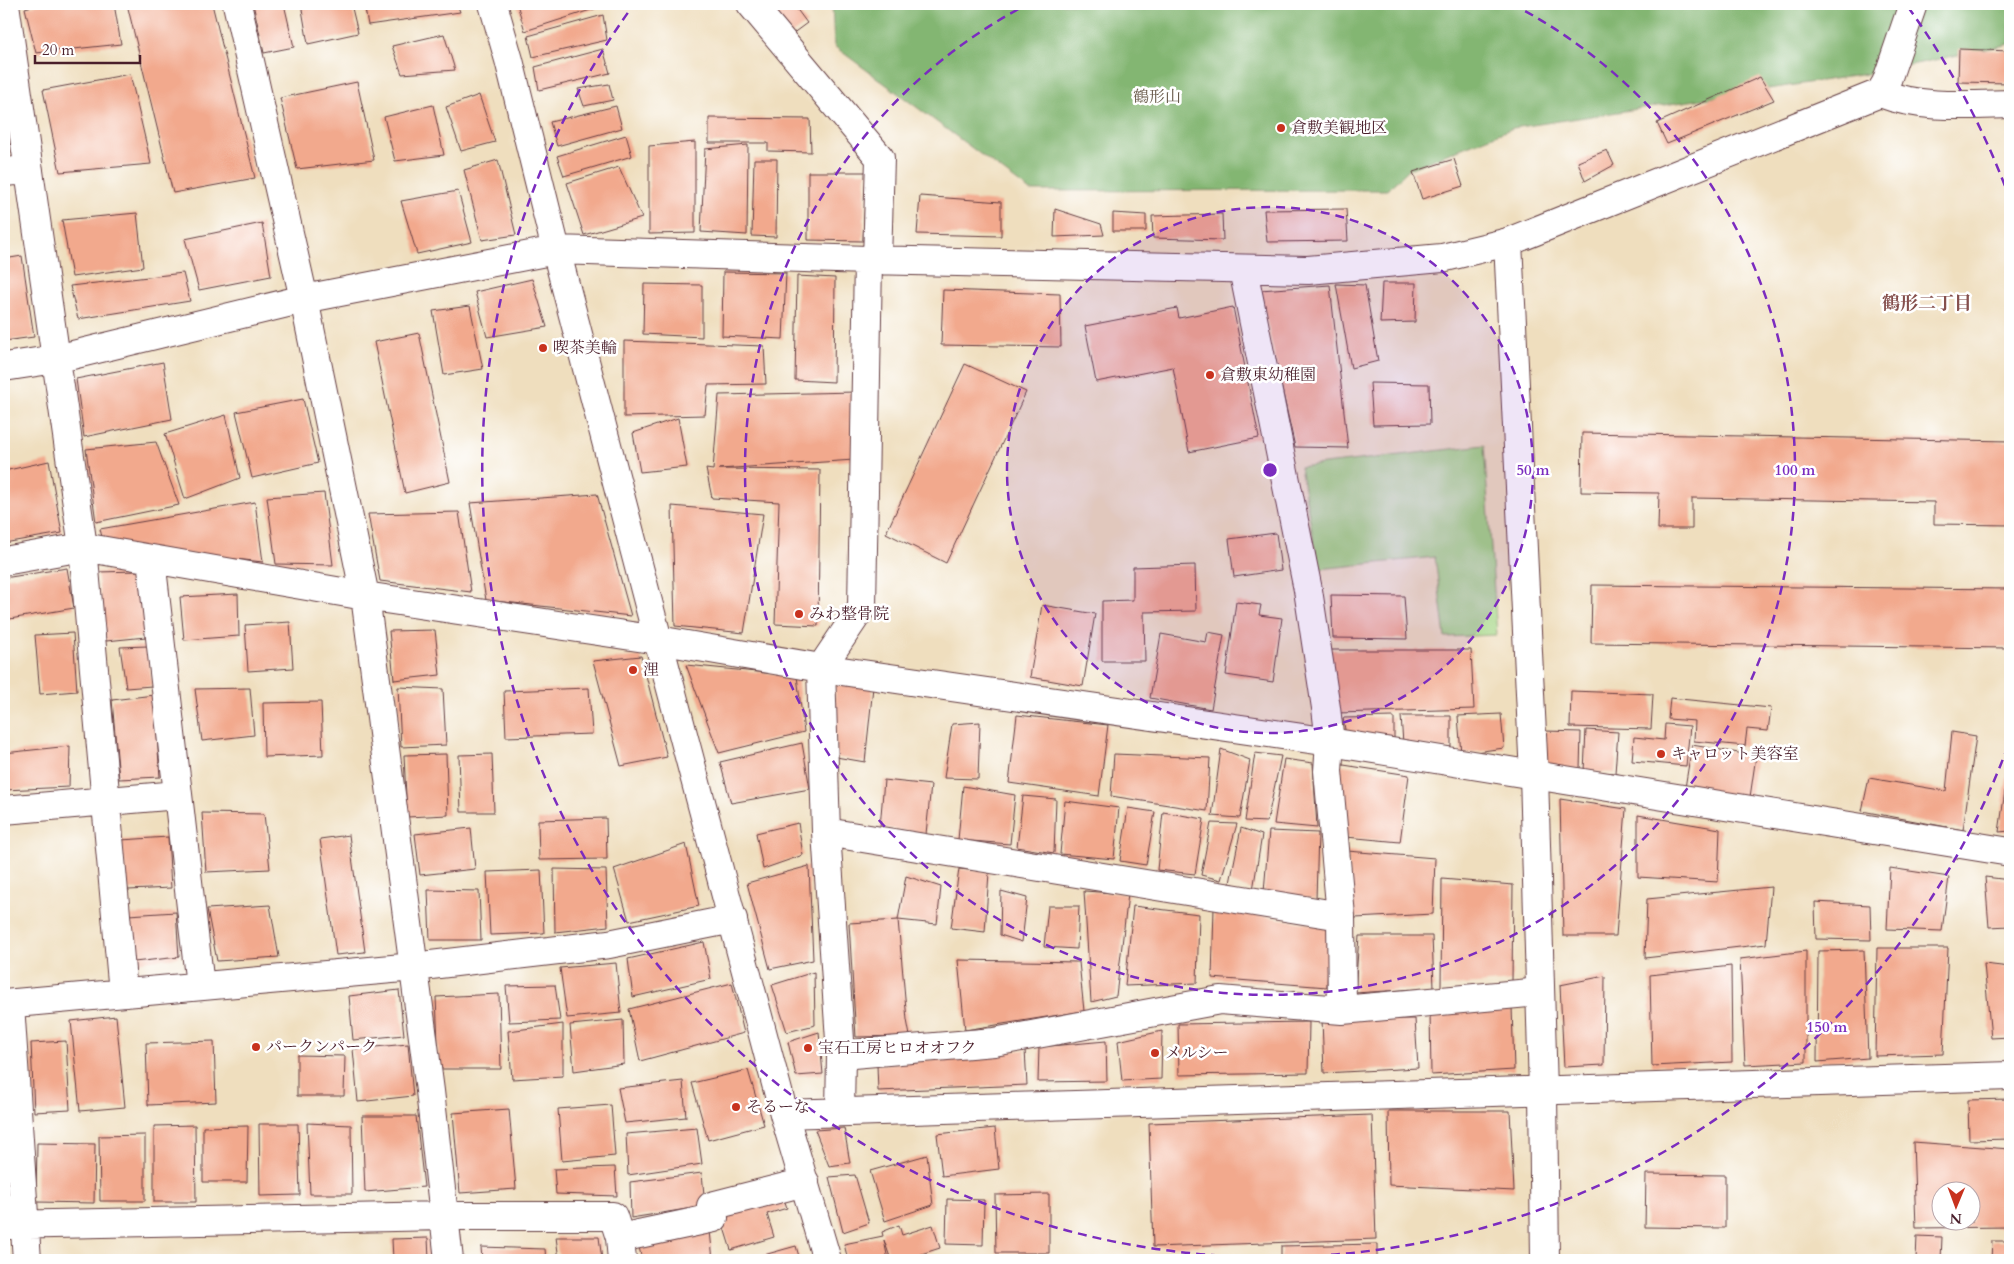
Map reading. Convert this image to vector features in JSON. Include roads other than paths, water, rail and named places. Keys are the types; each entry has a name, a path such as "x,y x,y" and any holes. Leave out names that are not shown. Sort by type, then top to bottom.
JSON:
{"street":[{"path":"5,4 16,171 56,359 83,547 123,993"},
{"path":"237,4 304,299 365,596 430,1092 449,1260"},
{"path":"493,4 658,640 784,1114 827,1260"},
{"path":"751,4 880,158 873,260 862,607 821,668 826,832 841,1055 840,1112"},
{"path":"4,367 56,359 304,299 556,250 873,260 1308,270 1442,258 1508,242 1880,93 1886,83 1912,4"},
{"path":"1880,93 1899,100 1959,106 2010,104"},
{"path":"1508,242 1534,775 1544,1091 1545,1260"},
{"path":"1243,269 1308,590 1330,742 1328,771 1341,916 1342,1010"},
{"path":"4,561 83,547 365,596 658,640 821,668 1330,742 2010,852"},
{"path":"151,559 200,986"},
{"path":"4,810 178,795"},
{"path":"826,832 1341,916"},
{"path":"27,1260 14,1224 7,1004 414,966 609,944 733,919"},
{"path":"841,1055 994,1042 1220,1000 1342,1010 1540,992"},
{"path":"784,1114 2010,1076"},
{"path":"14,1224 443,1216 612,1216 621,1249 714,1218 711,1206 805,1182"}],"place":[{"name":"倉敷美観地区","path":"1281,128"},
{"name":"喫茶美輪","path":"543,348"},
{"name":"倉敷東幼稚園","path":"1210,375"},
{"name":"みわ整骨院","path":"799,614"},
{"name":"浬","path":"633,670"},
{"name":"キャロット美容室","path":"1661,754"},
{"name":"パークンパーク","path":"256,1047"},
{"name":"宝石工房ヒロオオフク","path":"808,1048"},
{"name":"メルシー","path":"1155,1053"},
{"name":"そるーな","path":"736,1107"}],"district":[{"name":"鶴形二丁目","path":"1927,303"}],"park label":[{"name":"鶴形山","path":"1157,97"}]}
